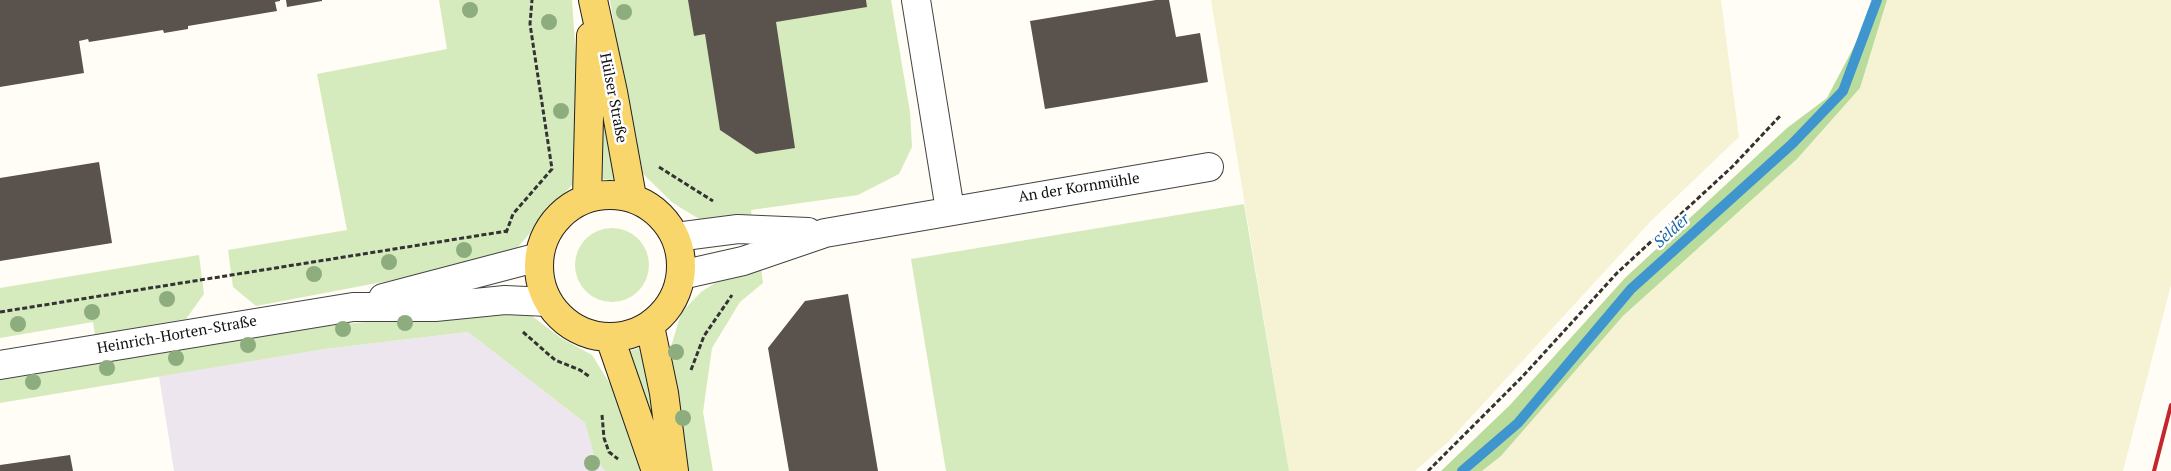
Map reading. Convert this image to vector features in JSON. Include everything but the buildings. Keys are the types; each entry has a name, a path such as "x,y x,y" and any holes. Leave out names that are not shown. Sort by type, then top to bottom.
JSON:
{"main road":[{"name":"Hülser Straße","path":"592,0 613,92 632,197"},
{"name":"Hülser Straße","path":"586,198 592,0"},
{"path":"609,194 632,197 650,206 666,220 676,237 681,256 681,275 676,295 665,312 650,326 631,335 610,338 592,335 574,328 559,317 548,302 540,280 539,257 544,238 554,220 569,207 586,198 609,194"},
{"path":"650,326 664,393 674,471"},
{"path":"610,338 656,471"}],"street":[{"path":"916,0 950,210"},
{"name":"An der Kornmühle","path":"681,275 743,261 824,233 1209,167"},
{"name":"An der Kornmühle","path":"676,237 738,229 824,233"},
{"name":"Heinrich-Horten-Straße","path":"0,365 353,307 539,257"},
{"name":"Heinrich-Horten-Straße","path":"353,307 434,307 506,300 548,302"}],"path":[{"path":"1428,471 1523,376 1617,273 1733,166 1780,116"},
{"path":"0,312 507,231"}],"shaded area":[{"path":"1211,0 1721,0 1739,137 1651,221 1448,442 1415,471 1289,471"},
{"path":"1887,0 2171,0 2171,285 2123,471 1482,471 1501,456 1623,316 1797,159 1860,88"},
{"path":"468,332 585,423 594,456 605,471 174,471 159,376 325,349"}],"green space":[{"path":"439,0 572,0 582,145 578,178 517,248 488,262 256,306 233,287 228,250 347,230 317,74 447,49"},
{"path":"610,0 891,0 910,112 912,147 899,174 858,195 751,210 752,220 704,222 673,203 643,174 632,143"},
{"path":"1874,0 1887,0 1860,88 1797,159 1623,316 1501,456 1482,471 1441,471 1510,405 1625,278 1787,128 1827,98 1869,18"},
{"path":"603,111 615,178 614,180 600,179"},
{"path":"1244,204 1289,471 946,471 911,259"},
{"path":"612,228 626,231 638,239 646,251 649,265 646,279 638,291 626,299 612,302 598,299 586,291 578,279 575,265 578,251 586,239 598,231"},
{"path":"199,255 204,294 186,319 95,335 93,322 0,338 0,288"},
{"path":"761,267 763,283 740,302 712,348 703,412 713,471 686,471 668,357 681,313 701,292 723,278"},
{"path":"500,308 532,316 561,338 592,355 617,395 641,471 605,471 594,456 585,423 468,332 325,349 0,403 0,379 316,327"},
{"path":"642,347 658,438 627,352"}],"waterway":[{"name":"Selder","path":"1462,471 1518,423 1631,289 1792,144 1843,91 1877,0"}],"railway":[{"path":"2154,471 2171,405"}]}
